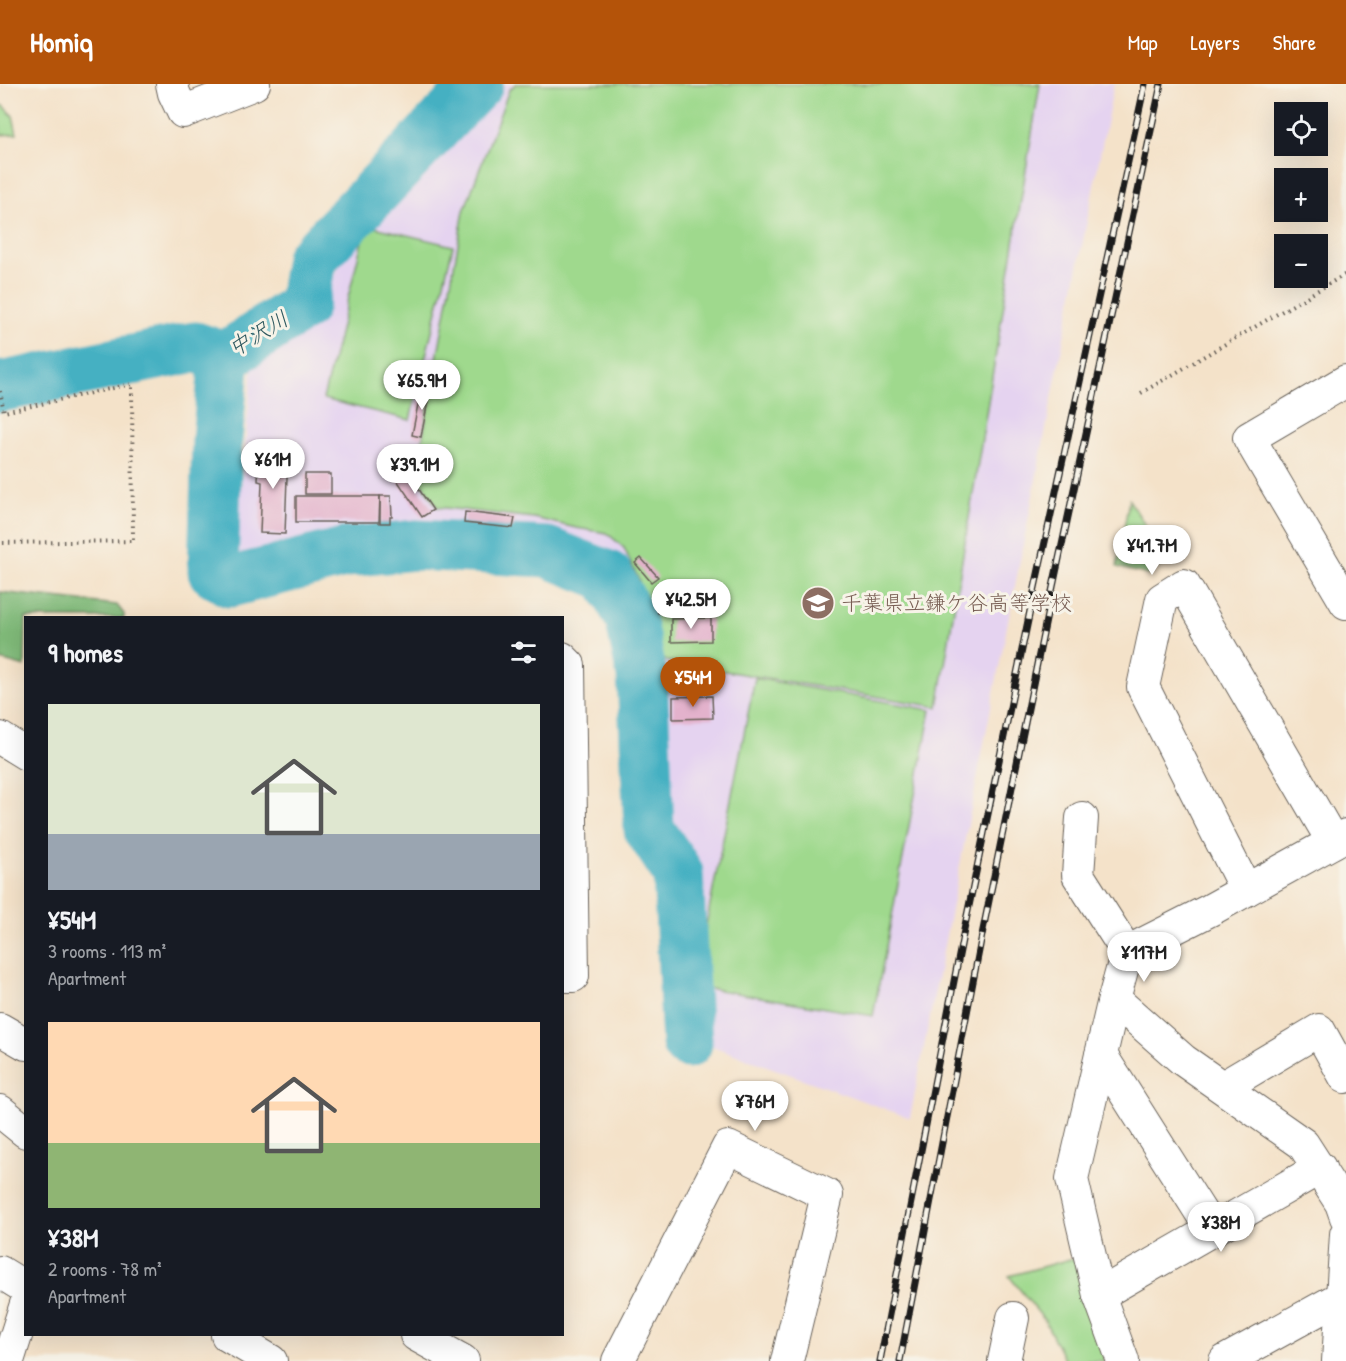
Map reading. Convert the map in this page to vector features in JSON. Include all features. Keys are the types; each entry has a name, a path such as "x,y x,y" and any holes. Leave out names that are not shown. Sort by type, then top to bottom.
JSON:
{"street":[{"path":"172,84 183,112 254,84"},
{"path":"1346,381 1249,438 1346,603"},
{"path":"1123,1361 1099,1295 1072,1179 1127,952 1246,890 1340,838 1184,585 1162,599 1143,687 1246,890"},
{"path":"564,660 569,665 573,976 564,976"},
{"path":"0,738 24,753"},
{"path":"1082,818 1078,874 1127,952"},
{"path":"1114,999 1183,1060 1303,1144 1341,1203 1346,1217"},
{"path":"0,1029 24,1043"},
{"path":"1223,1088 1319,1030 1345,1077"},
{"path":"1101,1055 1212,1230"},
{"path":"0,1112 24,1130"},
{"path":"618,1361 728,1147 827,1195 786,1361"},
{"path":"1099,1295 1320,1168"},
{"path":"1338,1361 1346,1234"},
{"path":"0,1272 24,1287"},
{"path":"1224,1361 1343,1296"},
{"path":"8,1361 24,1310"},
{"path":"1004,1361 1013,1318"},
{"path":"229,1336 271,1361"},
{"path":"418,1336 463,1361"}],"path":[{"path":"1141,393 1346,274"},
{"path":"0,391 4,412 132,384 133,541 0,543"}],"shaded area":[{"name":"千葉県立鎌ケ谷高等学校","path":"499,84 1114,84 910,1118 690,1038 683,1008 685,871 655,823 649,673 636,617 612,588 521,562 346,564 240,589 237,533 252,369 317,319 351,236 401,188 482,99"}],"green space":[{"path":"516,84 1040,84 938,707 666,661 652,643 639,580 624,548 607,533 534,518 437,507 416,474 464,211 509,90"},
{"path":"0,103 13,116 17,134 0,135"},
{"path":"366,225 453,246 410,420 323,399"},
{"path":"1129,500 1166,557 1151,566 1150,575 1117,567"},
{"path":"0,592 117,605 124,614 124,616 24,616 24,667 0,660"},
{"path":"755,678 931,710 873,1016 694,986"},
{"path":"1074,1258 1105,1360 1103,1361 1065,1361 1045,1321 1009,1276"}],"building":[{"path":"422,384 431,386 421,437 412,435"},
{"path":"262,448 288,449 285,534 260,533 262,482 258,481 259,453"},
{"path":"408,473 433,510 422,517 397,480"},
{"path":"305,474 331,474 331,494 305,494"},
{"path":"296,496 380,496 379,522 296,522"},
{"path":"380,496 391,496 390,523 380,523"},
{"path":"465,512 515,518 513,528 464,523"},
{"path":"641,558 658,577 651,582 635,563"},
{"path":"664,588 667,598 663,600 667,611 658,613 652,591"},
{"path":"711,618 711,641 671,642 671,619"},
{"path":"712,696 713,718 673,719 673,697"}],"waterway":[{"name":"中沢川","path":"0,387 195,347 225,357 303,306 311,259 478,84"},
{"path":"225,357 217,440 213,571 230,582 348,552 416,545 547,552 608,576 630,618 642,675 649,829 678,873 687,1043"}],"railway":[{"path":"880,1361 963,935 1031,606 1145,84"},
{"path":"900,1361 982,935 1048,610 1161,84"}],"place":[{"name":"千葉県立鎌ケ谷高等学校","path":"818,603"}]}
